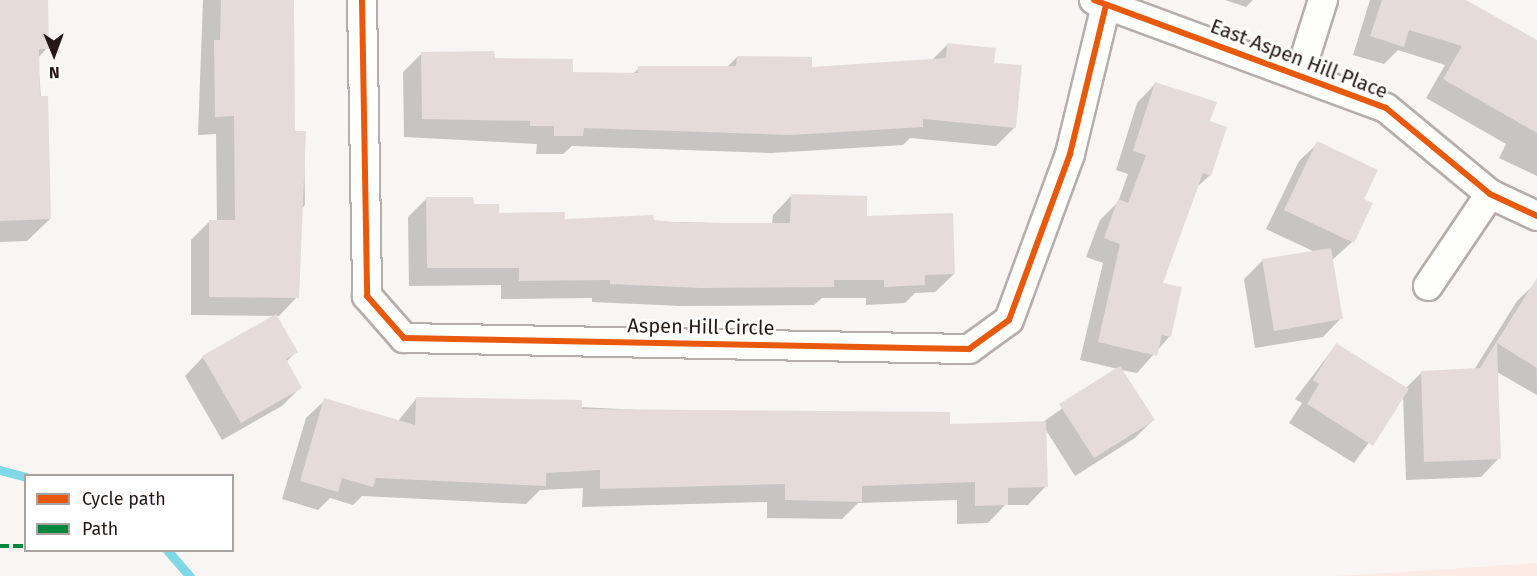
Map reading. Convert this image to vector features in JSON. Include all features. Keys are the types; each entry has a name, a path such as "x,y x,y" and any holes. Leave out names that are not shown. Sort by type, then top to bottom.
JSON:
{"street":[{"name":"Aspen Hill Circle","path":"362,0 367,296 404,338 969,349 1009,320 1070,154 1100,2"},
{"path":"1300,73 1323,0"},
{"name":"East Aspen Hill Place","path":"1100,2 1300,73 1386,108 1490,194 1537,216"},
{"path":"1428,286 1490,194"}],"shaded area":[{"path":"1537,563 1537,576 1325,576 1356,575"}],"building":[{"path":"0,0 48,0 49,49 39,49 40,96 48,96 51,219 0,221"},
{"path":"221,0 294,0 295,131 306,131 299,298 209,297 209,220 235,220 234,116 215,117 214,40 220,40"},
{"path":"1382,0 1466,0 1537,40 1537,133 1443,79 1462,46 1409,30 1404,47 1370,36"},
{"path":"947,43 996,48 994,63 1022,65 1016,128 923,119 923,127 791,135 584,128 583,136 554,136 554,126 530,126 530,121 422,119 421,52 494,51 495,58 573,59 573,72 638,73 638,66 736,66 737,56 812,57 812,67 946,58"},
{"path":"1155,82 1217,102 1210,121 1227,127 1211,176 1203,173 1163,283 1182,287 1171,337 1162,335 1157,356 1098,342 1120,244 1104,238 1118,199 1128,203 1146,155 1133,151"},
{"path":"1317,141 1378,170 1364,199 1373,203 1354,243 1284,210"},
{"path":"791,194 867,196 867,216 953,213 955,274 925,275 925,285 884,287 884,280 834,280 834,287 701,288 610,284 610,280 519,281 519,268 427,268 426,197 473,197 474,204 499,204 499,213 565,212 565,219 653,215 654,220 685,223 790,223"},
{"path":"1331,248 1343,319 1274,331 1262,259"},
{"path":"1537,278 1537,368 1497,343 1501,459 1424,462 1421,371 1480,368"},
{"path":"276,314 298,352 286,359 302,388 241,423 202,356"},
{"path":"1336,343 1409,389 1373,446 1307,404 1319,384 1313,380"},
{"path":"1120,366 1155,420 1094,458 1059,404"},
{"path":"416,397 582,400 582,409 950,412 950,424 1046,421 1048,487 1008,488 1008,505 975,506 975,482 862,486 862,502 785,500 785,484 600,489 600,470 546,473 546,486 376,478 373,487 342,478 338,492 300,481 324,398 415,425"}],"waterway":[{"path":"0,470 24,476"},
{"path":"169,552 190,576"}],"marked path":[{"path":"0,546 24,546"}],"cycle path":[{"path":"362,0 367,296 404,338 969,349 1009,320 1070,154 1106,5"},
{"path":"1094,0 1386,108 1490,194 1537,216"}]}
